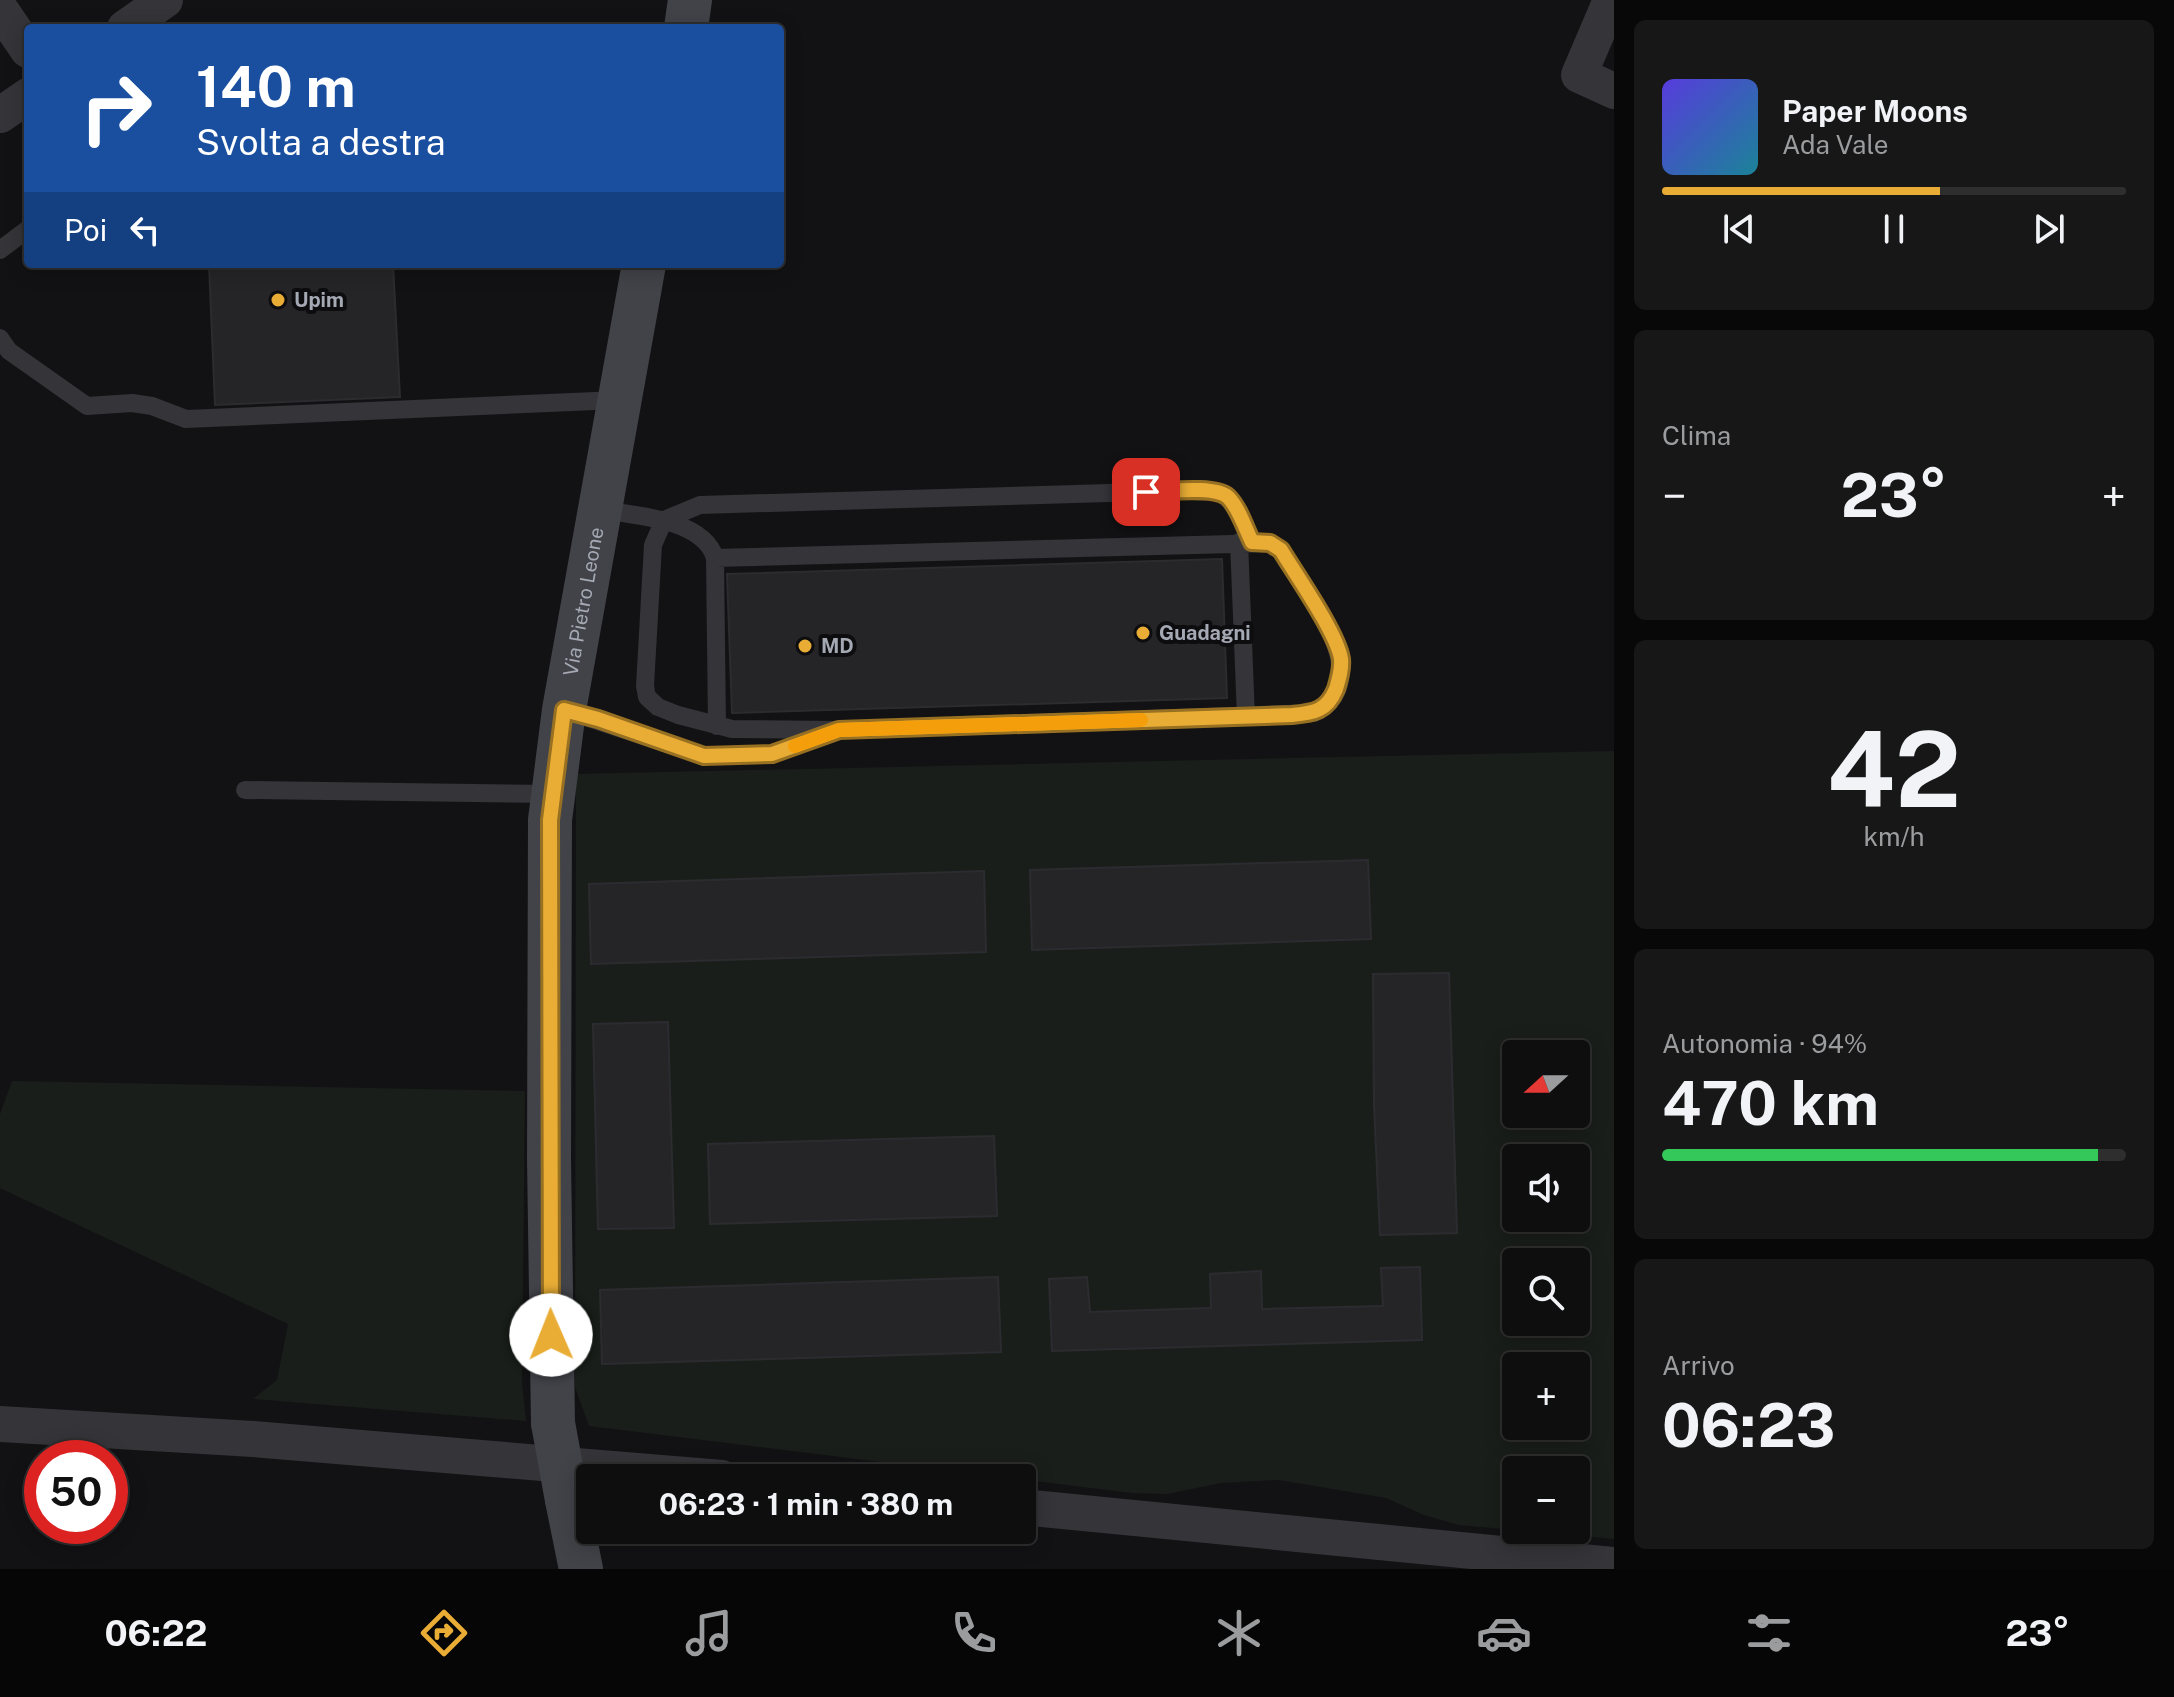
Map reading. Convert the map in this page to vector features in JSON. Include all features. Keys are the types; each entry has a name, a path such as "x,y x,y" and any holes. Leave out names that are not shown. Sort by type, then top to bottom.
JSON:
{"main road":[{"path":"687,24 690,0"},
{"name":"Via Pietro Leone","path":"581,1569 553,1423 549,1113 550,820 564,710 643,268"}],"street":[{"path":"131,24 165,0"},
{"path":"1606,2 1579,75 1614,91"},
{"path":"0,9 24,44"},
{"path":"0,115 24,99"},
{"path":"0,1424 253,1439 576,1466"},
{"path":"1036,1508 1614,1565"}],"lane":[{"path":"0,250 24,232"},
{"path":"0,338 9,351 87,406 132,403 152,406 186,419 619,400"},
{"path":"715,558 1246,542 1270,543 1281,550 1336,642 1341,660 1340,678 1325,707 1314,713 1246,717 839,730 732,729 678,715 658,707 647,697 645,686 653,545 664,520 700,505 1210,490 1222,493 1231,500 1246,542 1246,717"},
{"path":"600,510 664,520 705,539 712,547 715,558 717,726"},
{"path":"564,710 704,756 772,754 839,730"},
{"path":"245,790 553,794"}],"shaded area":[{"path":"1614,751 1614,1539 1590,1537 1590,1456 1502,1456 1502,1529 1459,1525 1424,1515 1386,1498 1279,1480 1221,1483 1167,1494 1132,1493 1036,1481 1036,1464 897,1464 589,1426 575,1387 576,774"},
{"path":"12,1081 525,1091 522,1383 526,1421 253,1399 277,1380 288,1324 0,1188 0,1114"}],"building":[{"path":"209,268 393,268 400,397 215,405"},
{"path":"1222,559 1227,698 732,713 727,574"},
{"path":"1368,860 1371,939 1032,950 1030,870"},
{"path":"984,871 986,952 591,964 589,884"},
{"path":"1449,973 1457,1233 1380,1235 1374,1105 1373,974"},
{"path":"668,1022 674,1228 598,1229 593,1024"},
{"path":"994,1136 997,1216 710,1224 708,1144"},
{"path":"1420,1267 1422,1340 1052,1351 1049,1279 1087,1277 1090,1312 1211,1308 1210,1274 1261,1271 1262,1309 1383,1306 1381,1268"},
{"path":"998,1277 1001,1352 602,1364 600,1290"}],"slow traffic":[{"path":"795,746 839,730 1141,720"}],"place":[{"name":"Upim","path":"278,300"},
{"name":"Guadagni","path":"1143,633"},
{"name":"MD","path":"805,646"}],"route":[{"path":"551,1335 550,820 564,710 704,756 772,754 839,730 1292,715 1314,713 1325,707 1340,678 1341,660 1336,642 1281,550 1270,543 1252,542 1231,500 1222,493 1210,490 1146,492"}]}
